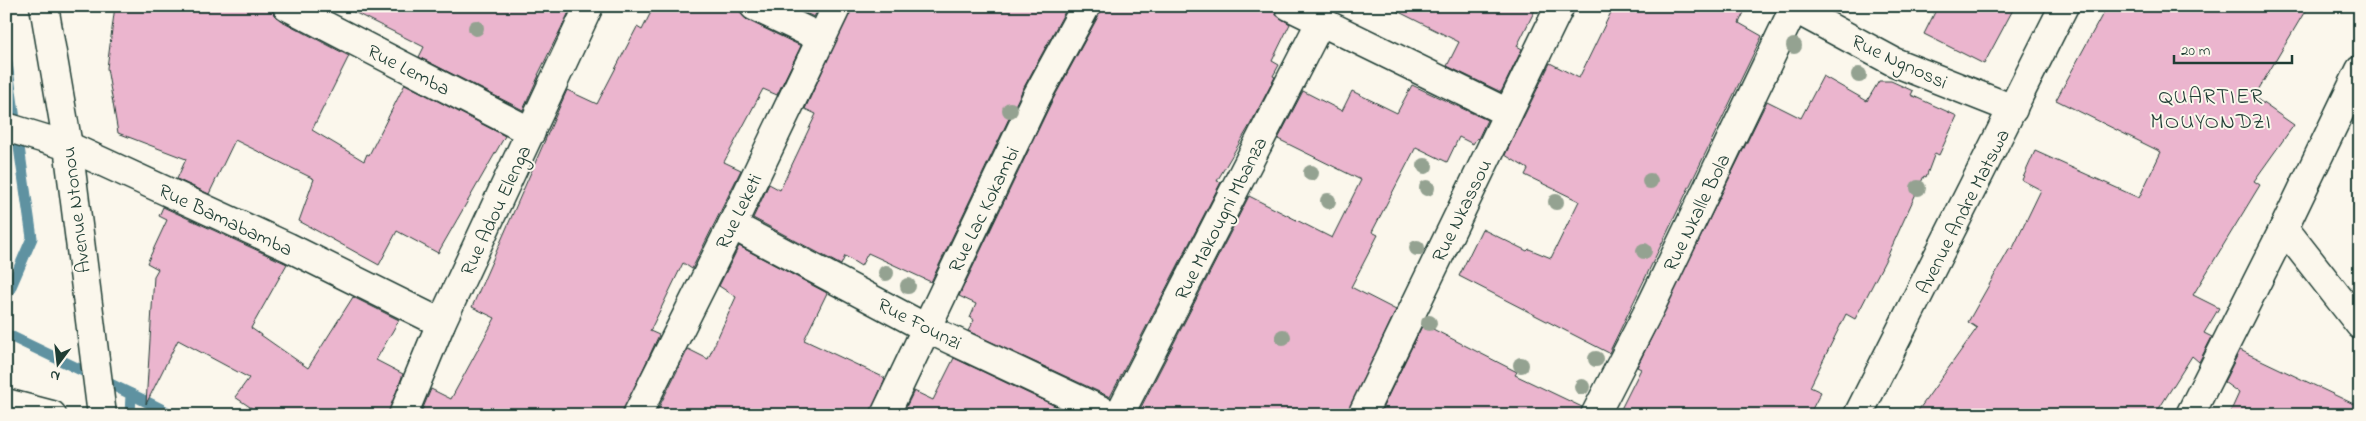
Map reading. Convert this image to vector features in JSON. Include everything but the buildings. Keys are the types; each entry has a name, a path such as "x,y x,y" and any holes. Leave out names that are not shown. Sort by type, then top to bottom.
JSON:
{"street":[{"name":"Avenue Ntonou","path":"44,6 68,146 102,415"},
{"name":"Rue Lemba","path":"287,6 531,132"},
{"name":"Rue Adou Elenga","path":"403,415 441,323 589,6"},
{"path":"754,6 820,38"},
{"name":"Rue Leketi","path":"637,415 732,225 837,6"},
{"name":"Rue Lac Kokambi","path":"885,415 1037,96 1086,6"},
{"path":"1289,6 1321,20 1508,114"},
{"name":"Rue Nkassou","path":"1362,415 1560,6"},
{"name":"Avenue Andre Matswa","path":"1858,415 2064,6"},
{"name":"Rue Ngnossi","path":"1792,7 1894,62 2013,109"},
{"name":"Rue Nkalle Bola","path":"1595,415 1651,306 1792,7"},
{"name":"Rue Makougni Mbanza","path":"1119,415 1321,20"},
{"path":"2190,415 2284,228 2360,70"},
{"name":"Rue Bamabamba","path":"6,127 68,146 288,246 441,323"},
{"name":"Rue Founzi","path":"732,225 926,328 1111,415"},
{"path":"2284,228 2360,325"},
{"path":"6,403 52,415"}],"waterway":[{"path":"6,56 32,238 6,298"},
{"path":"6,334 131,394 130,415"},
{"path":"131,394 173,415"}],"district":[{"name":"QUARTIER MOUYONDZI","path":"2211,108"}]}
